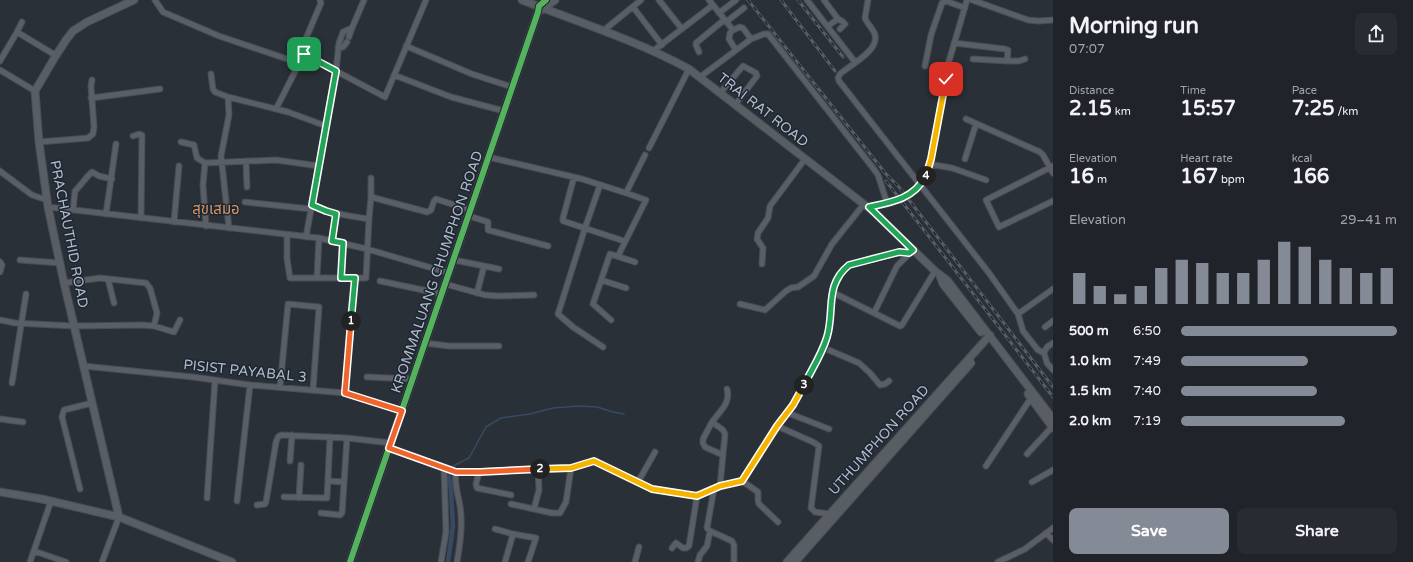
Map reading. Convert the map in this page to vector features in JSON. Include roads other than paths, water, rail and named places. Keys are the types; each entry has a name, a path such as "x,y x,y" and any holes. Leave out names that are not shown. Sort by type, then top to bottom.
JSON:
{"street":[{"path":"0,70 35,91 55,55 66,40 81,25 134,0"},
{"path":"155,0 163,12 207,31 299,63"},
{"path":"276,109 304,54 304,43 321,3 320,0"},
{"path":"338,48 343,47 348,39 364,0"},
{"path":"304,54 385,97 426,0"},
{"name":"TRAI RAT ROAD","path":"522,0 540,9 603,31 653,51 700,77 869,207 911,250 937,273 943,284 989,339"},
{"path":"540,9 546,0"},
{"path":"540,9 555,0"},
{"path":"603,31 641,0"},
{"path":"659,0 682,29"},
{"path":"653,51 682,29 711,3 718,0"},
{"path":"719,13 736,0"},
{"path":"824,0 838,19 845,24 840,29"},
{"path":"868,0 865,18 874,32 875,40 869,52 840,74 838,78 839,82 989,273 1018,314 1023,331 1038,350 1044,353 1053,370"},
{"path":"740,304 765,310 786,291 798,286 814,276 832,244 869,207 888,203 909,194 921,185 929,164 948,67 967,0"},
{"path":"972,0 1028,20 1053,20"},
{"path":"808,1 855,62"},
{"path":"925,66 931,35 942,2 946,1 965,8"},
{"path":"711,3 733,30"},
{"path":"633,7 662,44"},
{"path":"699,52 696,43 725,20 744,8"},
{"name":"KROMMALUANG CHUMPHON ROAD","path":"350,562 540,9"},
{"path":"828,26 838,19"},
{"path":"0,61 22,22"},
{"path":"736,50 729,39 730,33 733,30 740,27 743,28 751,39"},
{"path":"306,237 336,71 340,36 343,32 352,28"},
{"path":"17,32 55,55"},
{"path":"700,77 751,39 768,34 878,175 888,203"},
{"path":"954,43 1007,49 1007,61"},
{"path":"406,46 472,74 512,87"},
{"path":"973,59 1019,61 1025,59"},
{"path":"720,93 743,66 756,73 757,76 735,105"},
{"path":"649,148 689,70"},
{"path":"211,74 213,89 215,92 228,97 276,109 326,126"},
{"path":"394,75 451,97 504,111"},
{"path":"39,142 64,141 91,137 94,132 91,98 92,80"},
{"path":"91,98 160,89"},
{"name":"PRACHAUTHID ROAD","path":"35,91 39,142 47,204 83,366 119,517"},
{"path":"228,97 229,115 221,152 221,162 229,228"},
{"path":"966,119 1040,152 1044,155 1052,167 1053,173"},
{"path":"965,159 976,124"},
{"path":"133,136 139,134 142,135 141,218"},
{"path":"181,142 194,145 197,158 205,163 276,160 319,166"},
{"path":"106,214 116,144"},
{"path":"626,193 645,155"},
{"path":"488,158 574,177 646,200 624,241 618,256"},
{"path":"762,264 763,248 757,239 758,233 768,218 770,206 805,159"},
{"path":"246,161 247,187"},
{"path":"205,163 203,185 206,226"},
{"path":"929,164 952,168 986,180"},
{"path":"174,222 178,166"},
{"path":"1052,167 986,200 999,227 1053,201"},
{"path":"0,172 47,204 73,210 319,238 367,249 449,273"},
{"path":"73,210 75,191 90,173 92,172 99,176 112,179"},
{"path":"574,177 563,221 624,241"},
{"path":"287,235 287,259 290,278 366,278 371,178"},
{"path":"600,185 558,314 573,327 603,347"},
{"path":"371,197 427,212 431,210 434,201 436,200 488,222 488,230 548,246"},
{"path":"246,202 312,207 336,214 368,219"},
{"path":"332,241 336,214"},
{"path":"317,277 319,238"},
{"path":"341,278 343,243"},
{"path":"257,505 265,504 266,502 278,437 281,435 347,438 390,445 445,469 456,472 571,468 594,461 652,489 697,496 720,486 742,481 777,426 793,405 824,348 830,321 832,292 844,269 849,265 911,250"},
{"path":"874,313 897,266 911,250"},
{"path":"611,320 593,304 610,254 635,262"},
{"path":"20,260 60,263"},
{"path":"454,260 499,269"},
{"path":"0,262 2,265 0,272"},
{"path":"477,293 484,266"},
{"path":"832,292 898,326 902,325 937,273"},
{"path":"64,283 100,278 146,283 150,288 157,313 154,326"},
{"path":"345,393 355,278"},
{"path":"108,279 114,303"},
{"path":"602,280 626,288"},
{"path":"380,281 442,294"},
{"path":"445,284 477,293 498,296 534,295"},
{"path":"1018,314 1053,289"},
{"path":"12,383 26,294"},
{"path":"280,387 288,304 319,307 313,390"},
{"path":"0,320 22,323 74,326 154,326 174,332 180,320"},
{"path":"1045,327 1053,321"},
{"path":"989,339 1031,398 1053,424"},
{"path":"989,339 1053,424"},
{"name":"UTHUMPHON ROAD","path":"787,562 989,339"},
{"name":"UTHUMPHON ROAD","path":"795,562 989,339"},
{"path":"425,343 449,346 499,346"},
{"path":"1044,353 1047,347 1053,343"},
{"path":"824,348 859,363 880,385 886,384 889,381"},
{"name":"PISIST PAYABAL 3","path":"83,366 250,385 345,393 402,411"},
{"path":"367,377 413,379"},
{"path":"207,498 215,380"},
{"path":"237,501 250,385"},
{"path":"723,456 705,447 703,439 712,422 728,401 729,395 727,389"},
{"path":"986,466 1031,398"},
{"path":"80,489 62,414 64,410 92,403"},
{"path":"788,413 829,429"},
{"path":"0,419 23,422"},
{"path":"712,422 725,432 720,486"},
{"path":"1027,454 1053,424"},
{"path":"777,426 814,442 819,446 811,508 815,512 830,514"},
{"path":"290,461 292,435"},
{"path":"284,497 327,498 330,437"},
{"path":"321,513 342,514 347,438"},
{"path":"638,482 655,452"},
{"path":"299,498 301,465"},
{"path":"511,504 560,513 566,502 571,468"},
{"path":"441,562 446,532 445,469"},
{"path":"534,509 538,490 538,469"},
{"path":"1032,482 1053,470"},
{"path":"456,472 455,482 460,507 461,527 457,562"},
{"path":"480,472 476,484 478,488 511,495"},
{"path":"328,481 344,482"},
{"path":"742,481 758,492 759,504 778,522"},
{"path":"714,489 706,527 710,532 732,541 734,545 734,562"},
{"path":"0,492 52,501 119,517 232,562"},
{"path":"672,548 676,543 683,548 689,546 697,496"},
{"path":"30,562 52,501"},
{"path":"102,562 119,517"},
{"path":"495,528 513,534 536,538 528,562"},
{"path":"998,562 1025,549 1053,528"},
{"path":"698,562 700,555 707,546 710,532"},
{"path":"1046,533 1053,540"},
{"path":"505,562 513,534"},
{"path":"635,562 639,547"},
{"path":"34,551 66,562"}],"waterway":[{"path":"449,477 451,467 469,458 486,427 501,418 530,414 553,408 579,406 597,407 624,414"},
{"path":"448,562 453,526 449,477"}],"railway":[{"path":"748,0 886,174 899,187 1053,387"},
{"path":"781,0 835,71"},
{"path":"798,0 843,57"},
{"path":"886,181 1053,397"}],"district":[{"name":"สุขเสมอ","path":"216,209"}]}
